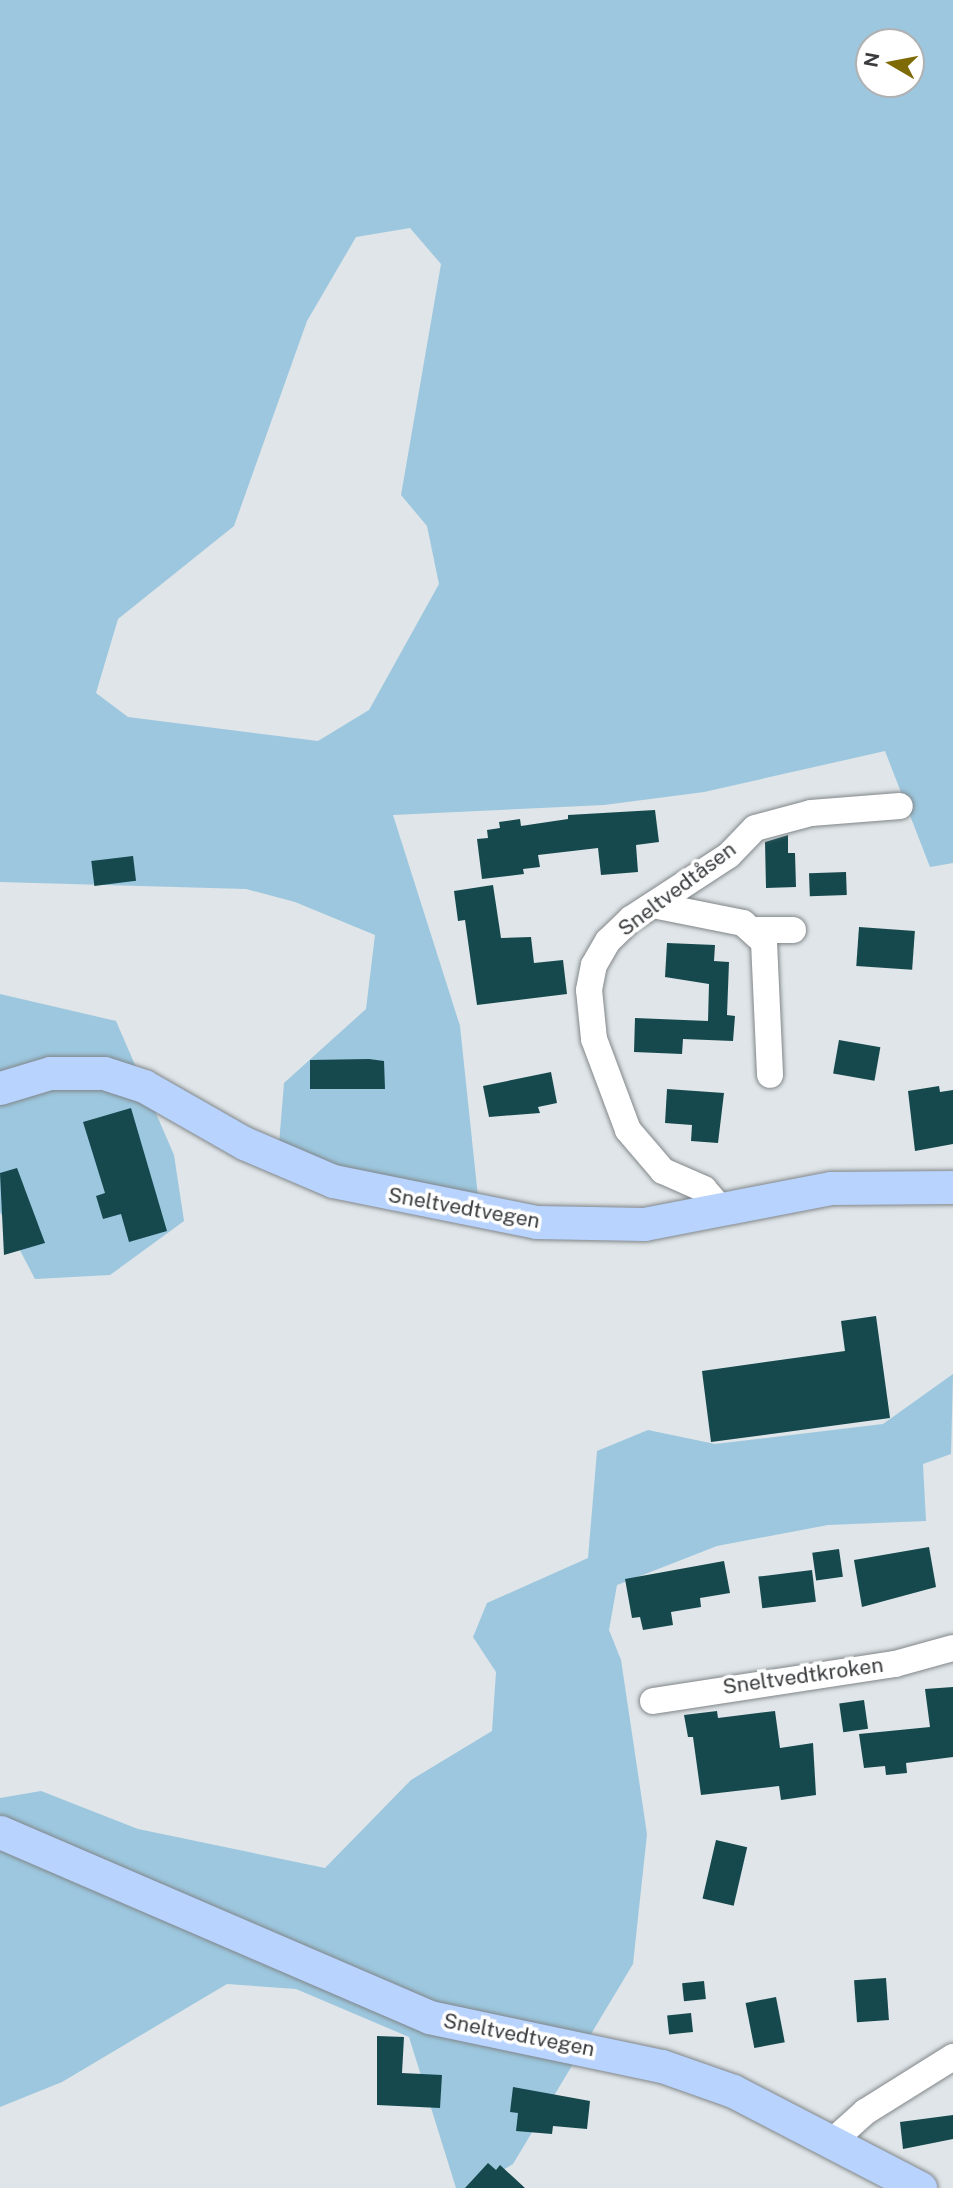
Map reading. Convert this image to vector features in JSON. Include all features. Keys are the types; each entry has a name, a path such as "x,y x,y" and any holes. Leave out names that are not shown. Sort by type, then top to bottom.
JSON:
{"main road":[{"name":"Sneltvedtvegen","path":"0,1088 50,1073 104,1073 144,1086 244,1143 333,1181 536,1222 644,1224 831,1188 953,1187"},
{"name":"Sneltvedtvegen","path":"0,1832 429,2017 662,2066 733,2091 834,2140 920,2188"}],"street":[{"name":"Sneltvedtåsen","path":"722,1210 704,1189 663,1171 644,1154 614,1099 594,1040 589,990 594,965 608,941 653,905 729,855 755,828 811,813 900,806"},
{"path":"653,905 754,930 793,930"},
{"path":"754,930 764,942 769,993 770,1075"},
{"name":"Sneltvedtkroken","path":"653,1701 895,1664 953,1648"},
{"path":"834,2140 865,2112 953,2057"}],"shaded area":[{"path":"0,0 953,0 953,863 930,867 885,751 704,792 604,805 393,815 460,1026 480,1216 279,1144 284,1083 366,1009 375,935 295,902 246,889 0,882","holes":["410,228 441,264 401,495 427,526 439,584 369,710 318,741 128,717 96,693 118,619 234,526 307,321 356,237"]},
{"path":"0,994 116,1021 174,1155 184,1221 110,1275 35,1279 0,1212"},
{"path":"953,1374 951,1454 923,1464 926,1521 828,1525 717,1546 617,1585 609,1630 621,1660 647,1834 633,1964 513,2164 473,2188 456,2188 409,2037 296,1989 227,1984 62,2082 0,2107 0,1798 41,1791 138,1829 325,1868 411,1780 492,1731 496,1672 473,1637 487,1603 588,1558 597,1451 648,1430 715,1444 883,1424"}],"building":[{"path":"655,810 659,842 636,845 638,872 601,875 598,848 538,855 540,867 523,869 524,874 482,879 477,839 488,838 487,830 500,828 499,822 520,819 521,826 568,819 568,815"},
{"path":"788,835 788,853 795,853 796,887 766,888 765,842"},
{"path":"133,856 136,881 94,886 91,861"},
{"path":"846,872 847,895 810,896 809,873"},
{"path":"493,885 501,938 531,937 534,963 563,960 567,994 477,1005 465,920 458,921 454,891"},
{"path":"859,927 915,931 912,970 856,966"},
{"path":"667,943 715,945 714,961 729,962 727,1015 735,1016 733,1041 683,1039 682,1054 634,1052 635,1018 708,1021 709,984 665,977"},
{"path":"839,1040 880,1047 874,1081 833,1073"},
{"path":"310,1060 384,1061 385,1089 310,1089"},
{"path":"551,1072 557,1103 538,1107 540,1113 489,1117 483,1086"},
{"path":"939,1086 940,1092 953,1090 953,1144 915,1151 908,1091"},
{"path":"667,1089 724,1093 718,1143 691,1141 692,1125 665,1123"},
{"path":"131,1108 167,1231 129,1242 121,1214 103,1219 96,1196 105,1193 83,1122"},
{"path":"17,1168 45,1243 4,1255 0,1173"},
{"path":"876,1316 890,1418 711,1442 702,1371 845,1351 841,1321"},
{"path":"929,1547 936,1587 862,1607 854,1560"},
{"path":"839,1549 843,1577 816,1580 812,1553"},
{"path":"724,1561 730,1593 700,1598 701,1607 671,1612 673,1625 643,1630 640,1617 632,1618 625,1579"},
{"path":"812,1570 816,1602 762,1608 758,1577"},
{"path":"953,1687 953,1757 906,1763 907,1773 886,1775 885,1766 864,1768 859,1734 930,1727 925,1689"},
{"path":"864,1700 868,1729 843,1732 839,1703"},
{"path":"717,1711 718,1718 775,1711 780,1748 813,1743 816,1795 781,1800 779,1786 701,1795 693,1737 688,1737 684,1715"},
{"path":"716,1840 747,1847 734,1906 703,1898"},
{"path":"886,1978 889,2020 857,2022 854,1980"},
{"path":"704,1981 706,1999 684,2001 682,1983"},
{"path":"776,1997 785,2042 754,2048 746,2003"},
{"path":"691,2013 693,2032 669,2034 667,2016"},
{"path":"377,2036 404,2037 402,2073 442,2075 440,2108 377,2105"},
{"path":"513,2087 590,2101 587,2129 553,2126 552,2134 516,2131 518,2113 510,2112"},
{"path":"953,2115 953,2139 903,2149 900,2122"},
{"path":"488,2163 496,2170 500,2165 525,2188 465,2188"}]}
